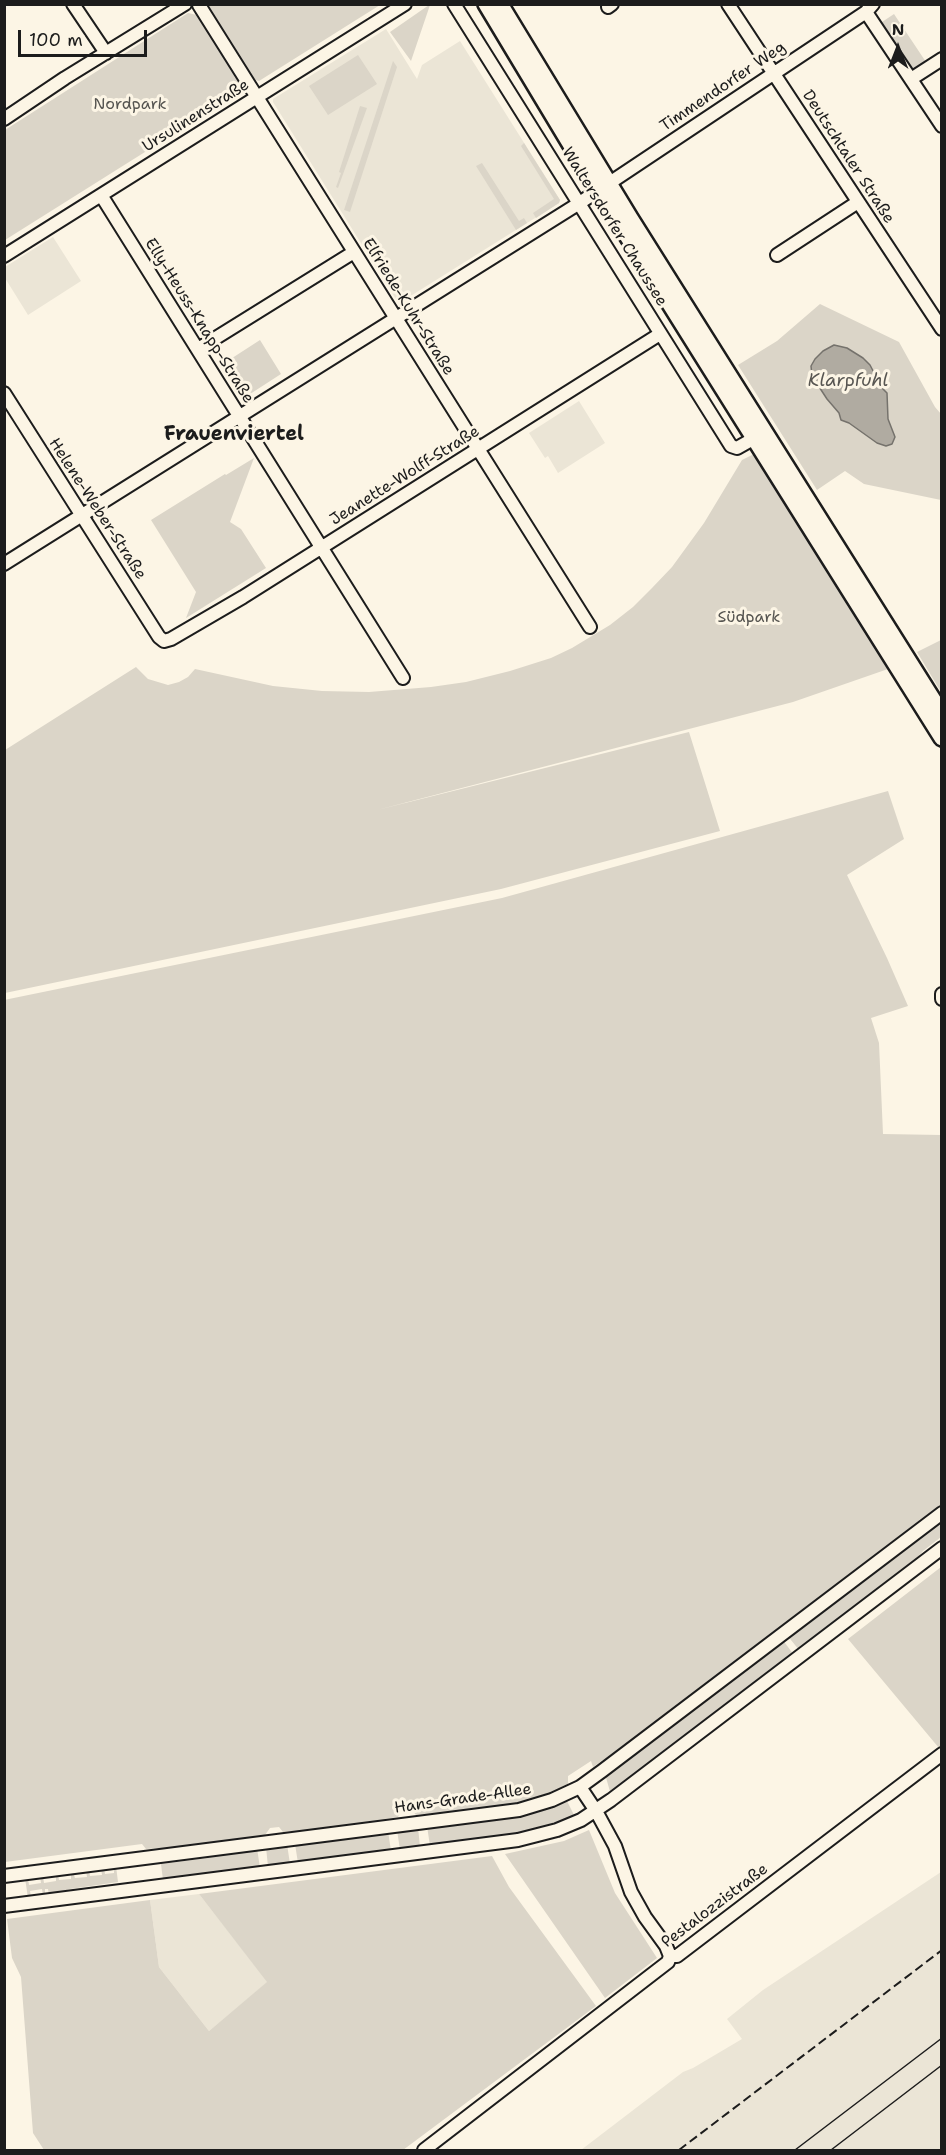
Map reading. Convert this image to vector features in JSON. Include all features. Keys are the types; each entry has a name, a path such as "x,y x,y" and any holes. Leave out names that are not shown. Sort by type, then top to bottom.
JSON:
{"main road":[{"name":"Waltersdorfer Chaussee","path":"486,4 604,186 760,436 942,738"},
{"name":"Waltersdorfer Chaussee","path":"500,4 604,186"},
{"name":"Waltersdorfer Chaussee","path":"760,436 942,714"}],"street":[{"path":"73,4 106,53"},
{"path":"4,119 185,4"},
{"name":"Ursulinenstraße","path":"4,256 405,4"},
{"name":"Waltersdorfer Chaussee","path":"454,4 731,446 737,448 760,436"},
{"name":"Deutschtaler Straße","path":"728,4 942,329"},
{"name":"Elfriede-Kuhr-Straße","path":"199,5 590,627"},
{"path":"870,8 911,79 942,126"},
{"name":"Timmendorfer Weg","path":"4,564 578,204 870,8"},
{"path":"911,79 942,59"},
{"name":"Elly-Heuss-Knapp-Straße","path":"101,195 403,678"},
{"path":"777,255 858,202"},
{"path":"198,349 354,252"},
{"name":"Jeanette-Wolff-Straße","path":"164,641 243,597 660,334"},
{"name":"Helene-Weber-Straße","path":"4,393 159,637 164,641"},
{"name":"Hans-Grade-Allee","path":"4,1876 519,1810 552,1800 580,1787 942,1513"},
{"path":"4,1906 518,1839 557,1830 596,1811 942,1548"},
{"name":"Pestalozzistraße","path":"424,2151 668,1962 670,1956 677,1956 942,1754"},
{"path":"580,1787 615,1846 631,1892 670,1956"}],"shaded area":[{"path":"386,29 417,79 422,65 460,41 560,200 559,203 401,302 397,301 273,102 273,99"},
{"path":"53,237 81,281 28,315 5,278 5,267"},
{"path":"579,401 605,443 558,473 548,456 545,458 529,433"},
{"path":"941,1872 941,2150 581,2150 683,2072 742,2039 727,2019 763,1990"},
{"path":"199,1894 268,1982 209,2031 159,1967 150,1900"}],"green space":[{"path":"208,5 380,5 259,81 255,80"},
{"path":"430,5 411,61 390,32"},
{"name":"Nordpark","path":"188,13 197,15 242,91 5,240 5,130"},
{"path":"894,14 926,62 916,69 907,66 879,24"},
{"path":"358,55 377,84 328,115 309,86"},
{"path":"393,61 397,67 350,212 344,210"},
{"path":"360,106 367,108 338,188 336,187 341,173 339,172"},
{"path":"524,143 560,200 536,218 533,213 554,199 521,146"},
{"path":"482,163 519,221 524,218 527,223 516,230 476,166"},
{"path":"820,304 899,342 941,414 941,500 864,484 845,471 817,490 738,365 777,341"},
{"path":"260,340 281,374 247,396 226,362"},
{"name":"Südpark","path":"758,452 888,669 793,702 377,810 689,732 720,831 501,889 5,993 5,750 136,667 148,679 168,685 188,677 195,669 273,686 322,691 369,692 466,682 551,658 610,625 633,607 672,567 704,523 742,460"},
{"path":"254,458 230,522 241,529 266,568 186,618 196,592 151,520"},
{"path":"941,640 941,692 917,652"},
{"path":"888,791 904,839 847,875 908,1006 871,1018 879,1043 883,1134 941,1135 941,1506 606,1763 603,1760 593,1767 591,1761 568,1776 568,1784 555,1791 556,1794 528,1803 429,1817 428,1814 416,1815 411,1809 402,1810 398,1817 385,1819 385,1823 295,1834 294,1831 283,1832 279,1827 270,1828 265,1835 254,1836 254,1840 162,1852 161,1848 146,1849 142,1844 5,1862 4,1000 502,898"},
{"path":"941,1517 941,1537 923,1551 912,1564 799,1650 787,1635"},
{"path":"941,1567 942,1746 939,1748 848,1639"},
{"path":"782,1639 794,1655 611,1795 605,1774"},
{"path":"566,1799 575,1817 545,1829 511,1836 430,1846 427,1826"},
{"path":"418,1827 420,1847 400,1850 397,1830"},
{"path":"589,1830 615,1893 657,1958 605,1998 505,1854 564,1841"},
{"path":"388,1831 391,1851 298,1863 295,1844"},
{"path":"287,1844 290,1864 268,1867 266,1847"},
{"path":"257,1848 260,1868 163,1880 161,1864 208,1858 224,1852"},
{"path":"492,1856 509,1887 596,2006 403,2150 44,2150 33,2133 21,1977 12,1958 7,1919 150,1900 159,1967 209,2031 267,1982 199,1894"},
{"path":"116,1866 118,1882 70,1889 49,1895 48,1889 45,1889 45,1896 43,1896 42,1889 30,1891 31,1898 28,1898 25,1878 28,1878 29,1885 41,1883 40,1876 43,1876 44,1883 56,1881 56,1874 59,1880 71,1879 71,1872 75,1878 87,1877 86,1870 89,1870 90,1876 102,1875 101,1868 104,1868 105,1874 114,1873"}],"water":[{"name":"Klarpfuhl","path":"834,345 847,348 863,358 870,365 887,393 888,419 895,437 892,444 886,446 877,443 841,420 839,413 812,376 811,366 815,359"}],"tram line":[{"path":"795,2150 942,2038"},
{"path":"831,2150 942,2065"}],"railway":[{"path":"679,2150 942,1950"}],"district":[{"name":"Frauenviertel","path":"234,435"}]}
